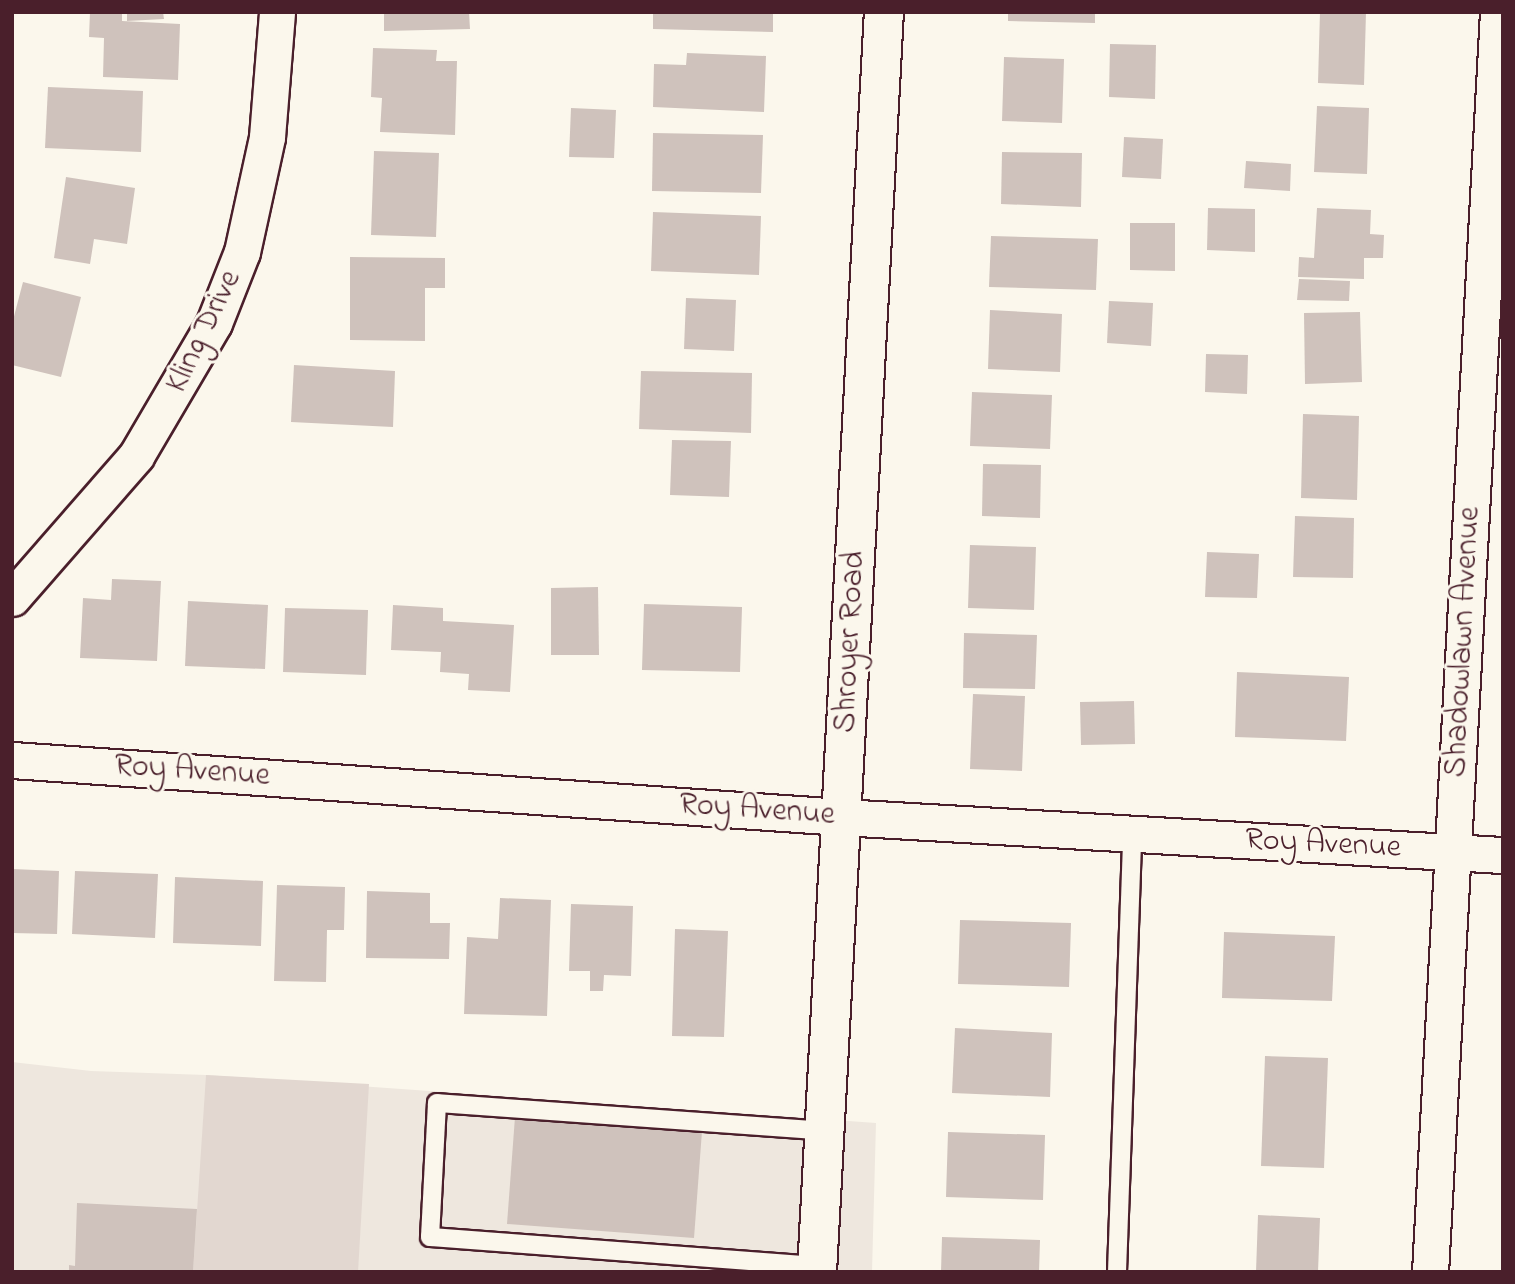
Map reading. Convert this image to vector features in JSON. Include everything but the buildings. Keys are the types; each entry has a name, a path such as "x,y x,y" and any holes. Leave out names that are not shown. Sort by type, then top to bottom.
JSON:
{"main road":[{"name":"Shroyer Road","path":"817,1269 884,12"}],"street":[{"name":"Kling Drive","path":"12,598 136,456 214,323 242,252 267,136 277,12"},
{"name":"Shadowlawn Avenue","path":"1430,1272 1498,12"},
{"name":"Roy Avenue","path":"12,760 841,817 1503,855"}],"lane":[{"path":"1117,1272 1132,834"},
{"path":"817,1269 430,1237 437,1103 824,1131"}],"shaded area":[{"path":"12,1062 91,1071 206,1075 876,1123 872,1272 12,1272"},
{"path":"206,1075 369,1084 358,1272 193,1272"}]}
